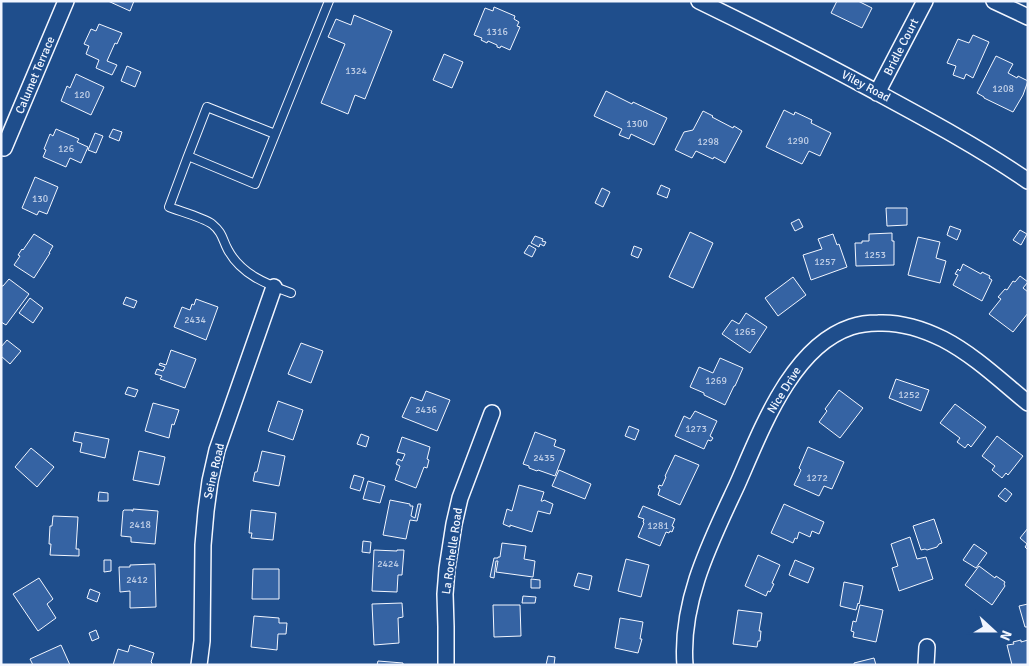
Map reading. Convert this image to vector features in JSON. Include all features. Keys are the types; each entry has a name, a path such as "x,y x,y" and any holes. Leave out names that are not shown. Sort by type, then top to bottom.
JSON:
{"street":[{"name":"Calumet Terrace","path":"4,148 66,1"},
{"name":"Viley Road","path":"699,1 915,112 1028,181"},
{"name":"Bridle Court","path":"878,93 925,1"},
{"path":"994,1 1028,17"},
{"name":"Seine Road","path":"199,665 202,641 203,545 210,481 217,450 274,287"},
{"name":"Nice Drive","path":"685,665 686,630 692,595 703,559 769,414 787,383 803,361 819,345 835,334 867,323 903,325 943,339 965,352 1028,403"},
{"name":"La Rochelle Road","path":"446,665 445,594 454,524 460,498 492,413"},
{"path":"926,665 927,647"}],"lane":[{"path":"188,156 255,184 329,1"},
{"path":"276,134 207,107 169,207 211,223 222,234 227,249 238,265 264,283 291,293"}],"building":[{"path":"108,1 134,1 130,11"},
{"path":"837,1 858,1 872,8 862,28 831,13"},
{"path":"494,7 515,16 514,19 519,22 517,26 520,27 510,50 501,46 500,48 497,47 497,45 488,41 487,43 481,40 482,38 474,35 485,8 493,11"},
{"path":"354,15 392,31 365,99 355,95 348,114 321,103 345,44 328,37 336,19 351,25"},
{"path":"99,24 122,33 107,61 117,65 112,75 96,68 99,60 86,54 89,46 84,44 91,29 96,31"},
{"path":"973,35 989,42 973,78 966,74 964,79 953,75 956,66 947,63 958,39 969,43"},
{"path":"444,54 463,62 452,88 433,80"},
{"path":"996,56 1013,64 1008,73 1028,81 1023,95 1013,112 977,93"},
{"path":"127,66 141,72 135,87 121,81"},
{"path":"76,74 104,87 91,115 61,101 67,86 70,88"},
{"path":"606,91 667,118 654,145 631,134 629,139 619,135 622,129 594,116"},
{"path":"784,110 794,115 795,112 812,120 811,123 831,133 820,156 809,151 802,164 766,147"},
{"path":"703,111 742,131 725,163 696,151 692,158 675,150 684,132 693,130"},
{"path":"56,129 79,139 77,142 88,147 81,163 70,158 66,167 43,157 50,134 53,136"},
{"path":"113,129 122,132 119,141 109,137"},
{"path":"95,133 103,136 96,153 88,150"},
{"path":"35,177 58,187 47,214 39,211 37,215 22,208"},
{"path":"661,185 670,189 667,198 657,194"},
{"path":"602,188 610,192 603,207 595,203"},
{"path":"886,208 907,208 907,225 887,226"},
{"path":"799,219 803,227 795,231 791,223"},
{"path":"950,226 961,230 957,240 947,235"},
{"path":"1020,230 1027,234 1021,245 1013,240"},
{"path":"690,232 713,243 693,288 669,277"},
{"path":"892,233 894,265 856,266 855,243 869,241 869,234"},
{"path":"34,234 53,246 34,278 14,265 20,256 18,255"},
{"path":"833,234 837,245 839,244 847,267 811,280 803,255 822,249 818,239"},
{"path":"535,236 546,242 544,246 540,244 539,247 531,243"},
{"path":"918,237 940,242 936,258 946,261 940,283 908,275"},
{"path":"529,245 536,249 532,257 524,253"},
{"path":"634,246 642,249 638,258 631,255"},
{"path":"963,264 981,274 982,272 990,276 989,278 992,280 982,301 953,285 958,275 955,274 958,269 960,271"},
{"path":"1020,276 1028,282 1023,288 1028,292 1028,313 1013,332 989,314 1001,299 998,297"},
{"path":"793,277 806,295 778,316 765,298"},
{"path":"9,279 29,294 6,325 1,322 1,286"},
{"path":"126,297 137,301 134,308 123,304"},
{"path":"30,298 43,308 33,323 19,313"},
{"path":"196,299 218,307 206,340 174,327 182,307 190,310"},
{"path":"746,313 767,327 750,353 722,334 732,320 739,324"},
{"path":"7,340 21,351 10,364 1,356 1,347"},
{"path":"301,343 323,351 311,383 288,374"},
{"path":"171,350 196,359 185,388 160,379 162,376 155,374 157,369 163,371 165,367 159,365 160,363 166,365"},
{"path":"720,358 743,368 725,405 690,387 699,367 713,373"},
{"path":"896,379 929,390 921,411 889,398"},
{"path":"128,387 138,390 135,397 125,394"},
{"path":"839,390 863,408 840,438 819,422 827,411 825,409"},
{"path":"426,391 450,400 437,431 402,417 411,397 422,401"},
{"path":"278,401 303,410 293,440 268,431"},
{"path":"153,403 179,410 174,425 172,424 169,438 145,431"},
{"path":"955,404 986,427 971,447 968,444 965,448 957,442 960,438 940,423"},
{"path":"695,411 717,421 710,436 713,438 711,441 708,440 704,449 675,436 684,416 690,419"},
{"path":"629,426 639,430 635,440 625,436"},
{"path":"75,432 109,439 105,458 80,452 82,443 73,441"},
{"path":"535,432 556,440 554,446 565,450 555,476 529,468 529,466 523,464"},
{"path":"361,434 369,437 366,447 357,444"},
{"path":"997,436 1023,456 1008,475 1006,473 1002,478 992,470 995,466 982,456"},
{"path":"402,437 430,447 427,468 424,467 416,488 395,480 400,466 396,464 398,459 402,461 405,454 397,452"},
{"path":"808,447 844,462 832,489 824,486 819,496 794,485"},
{"path":"31,448 54,467 37,487 15,467"},
{"path":"139,451 165,457 159,485 133,480"},
{"path":"262,451 285,456 279,486 253,481"},
{"path":"675,455 699,465 680,505 658,495 659,485 662,486"},
{"path":"559,470 591,484 585,499 552,486"},
{"path":"354,475 364,478 360,491 350,488"},
{"path":"368,481 385,486 380,503 363,499"},
{"path":"519,485 544,492 541,501 544,500 553,504 550,514 538,511 532,532 503,524 507,509 512,511"},
{"path":"1005,488 1012,494 1006,502 998,496"},
{"path":"99,492 108,493 108,501 98,501"},
{"path":"390,500 413,506 411,516 415,518 418,504 421,504 417,521 410,520 406,539 383,535"},
{"path":"784,504 824,522 819,534 812,531 810,537 799,532 797,539 795,538 793,543 771,533"},
{"path":"643,506 675,519 672,532 666,532 660,546 638,537 644,523 644,519 638,517"},
{"path":"133,509 158,511 155,544 131,542 131,537 121,536 123,511 133,511"},
{"path":"251,510 276,513 273,540 251,538 252,533 249,533"},
{"path":"53,516 78,517 76,549 79,549 79,556 50,555 50,526 52,526"},
{"path":"934,519 942,543 937,547 921,550 913,526"},
{"path":"1028,528 1028,550 1025,547 1027,544 1020,538"},
{"path":"910,537 917,559 926,557 933,579 899,591 892,568 898,566 891,544"},
{"path":"363,541 371,542 370,553 362,552"},
{"path":"502,543 526,546 524,559 535,561 533,577 496,572 498,561 496,561 494,578 490,577 494,558 500,557"},
{"path":"974,544 987,553 976,568 963,560"},
{"path":"374,550 404,550 402,575 398,575 397,592 372,591"},
{"path":"758,555 780,565 772,583 774,584 766,596 745,586"},
{"path":"626,559 649,565 641,597 618,591"},
{"path":"104,560 111,560 111,571 104,572"},
{"path":"795,560 814,568 808,583 789,575"},
{"path":"155,564 156,607 130,608 130,591 120,592 119,567"},
{"path":"979,566 995,578 996,576 1005,582 1005,586 992,605 965,585"},
{"path":"253,569 279,569 279,599 252,599"},
{"path":"578,573 592,576 589,590 574,586"},
{"path":"39,578 53,599 47,604 56,618 38,631 13,594"},
{"path":"531,579 540,580 540,588 531,588"},
{"path":"844,582 863,586 856,610 840,606"},
{"path":"90,589 100,593 97,602 87,598"},
{"path":"523,596 536,597 535,603 522,603"},
{"path":"402,603 403,617 398,618 399,643 374,645 372,604"},
{"path":"1028,604 1028,627 1025,627 1019,606"},
{"path":"493,605 520,605 521,636 494,637"},
{"path":"860,605 883,610 876,642 853,637 854,632 851,631 853,621 856,622"},
{"path":"738,610 762,613 759,631 761,631 760,641 758,641 757,647 733,644"},
{"path":"254,616 279,618 279,623 287,623 286,634 278,634 277,650 251,647"},
{"path":"620,618 643,622 640,639 642,639 638,653 615,648"},
{"path":"96,630 99,638 92,641 89,633"},
{"path":"1021,640 1021,642 1028,640 1028,665 1012,665 1007,645"},
{"path":"61,645 70,665 33,665 30,659"},
{"path":"130,645 154,653 152,665 113,665 118,649 128,652"},
{"path":"548,656 555,657 554,665 546,665"},
{"path":"874,658 876,665 854,665 854,663"},
{"path":"378,661 403,663 403,665 377,665"}]}
